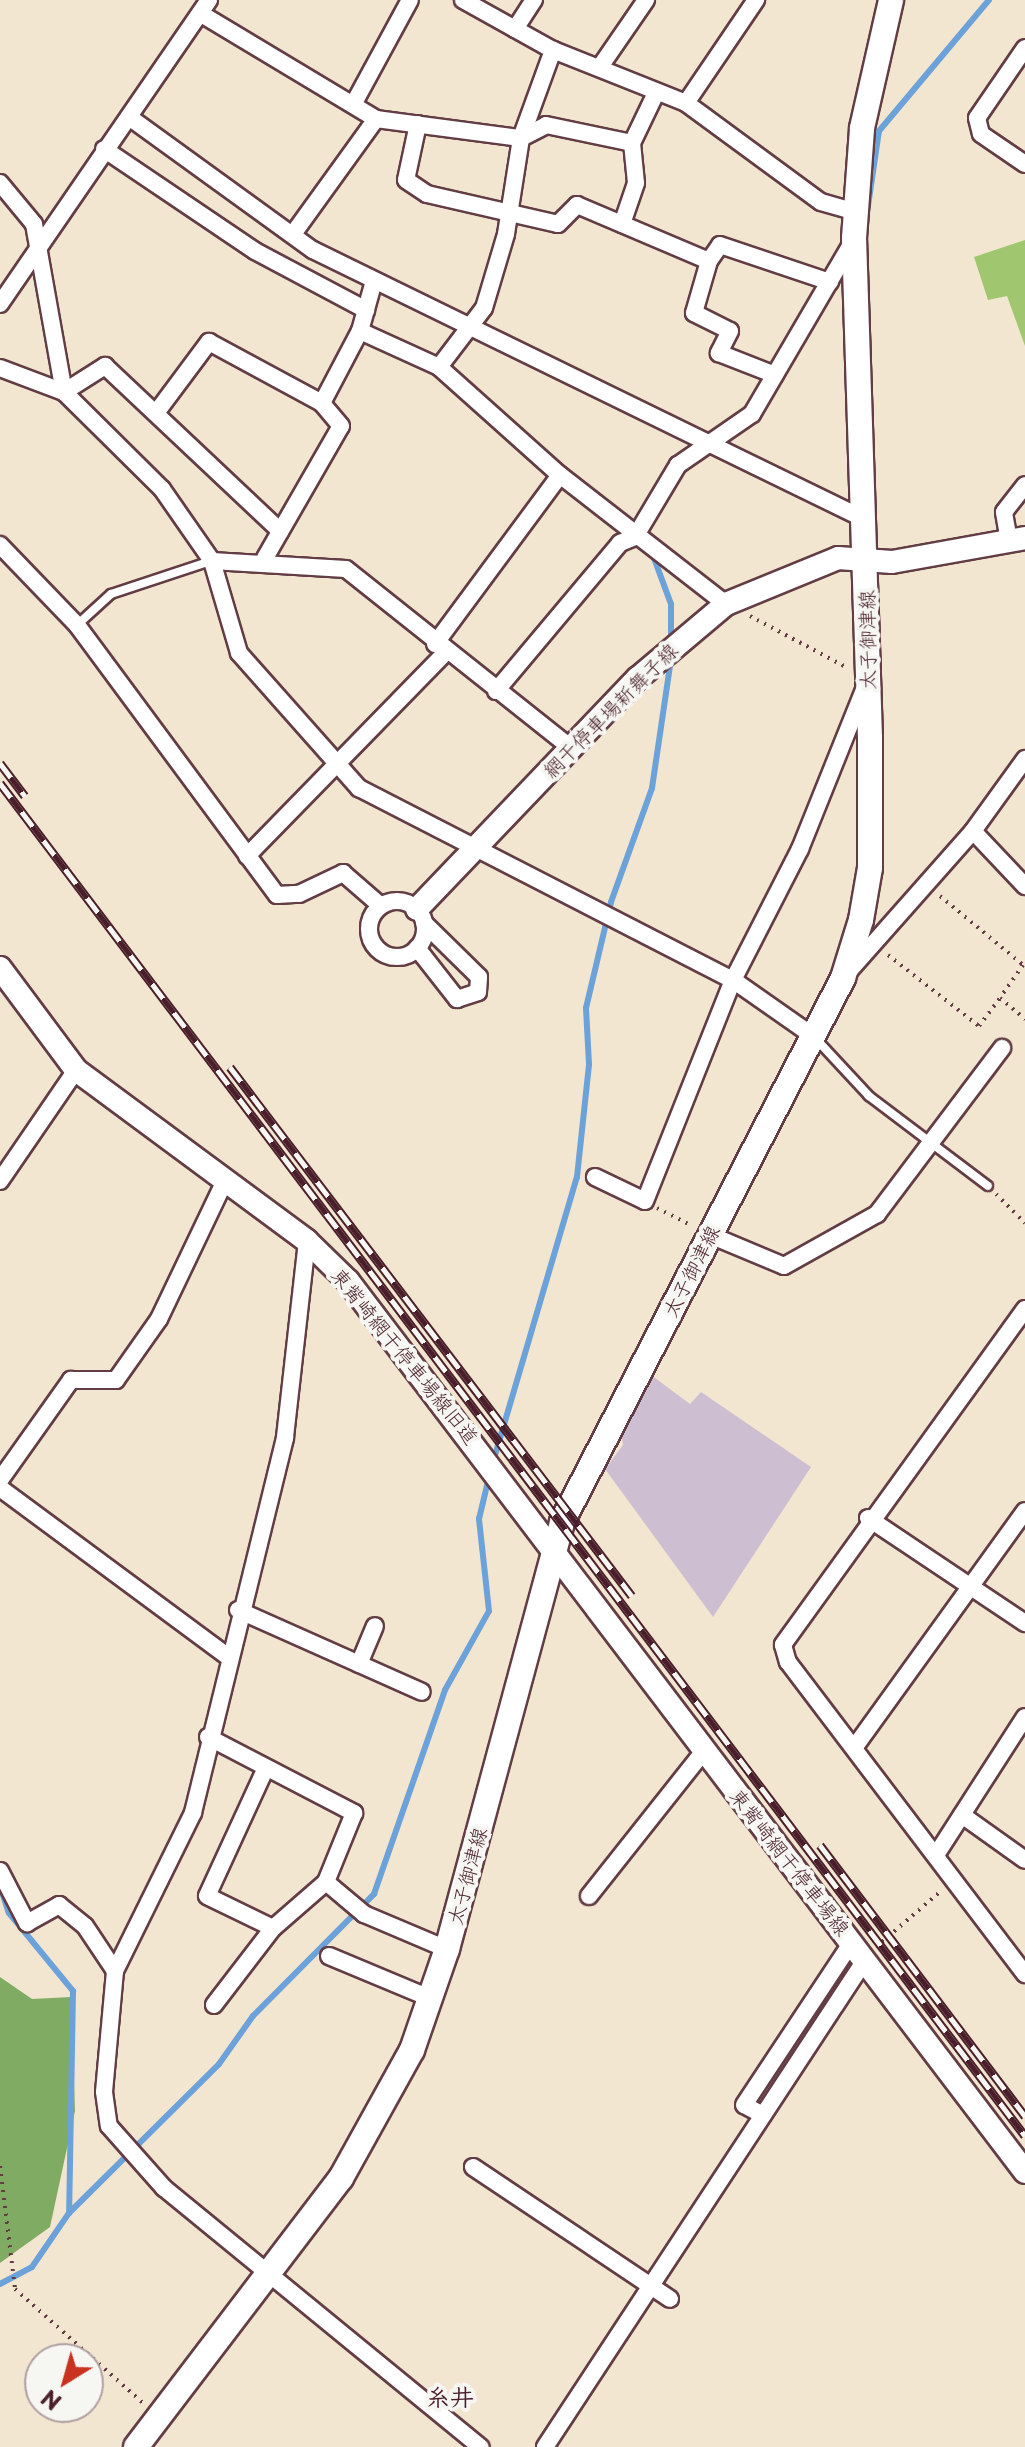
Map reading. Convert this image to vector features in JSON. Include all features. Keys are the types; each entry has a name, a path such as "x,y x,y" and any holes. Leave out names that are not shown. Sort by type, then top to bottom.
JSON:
{"main road":[{"name":"太子御津線","path":"136,2447 267,2270 341,2178 398,2078 432,1999 447,1949 562,1522 843,978 870,868 855,212 862,128 891,0"},
{"name":"網干停車場新舞子線","path":"421,916 479,844 638,678 726,604 815,564 865,561 1017,540"},
{"name":"東觜崎網干停車場線旧道","path":"0,968 76,1070 224,1183 307,1241 348,1281 516,1495 553,1553"},
{"name":"東觜崎網干停車場線","path":"553,1553 1025,2172"}],"street":[{"path":"354,103 410,0"},
{"path":"463,0 553,50 602,64 655,95 686,103 821,202 855,212"},
{"path":"515,29 534,0"},
{"path":"602,64 646,0"},
{"path":"686,103 756,0"},
{"path":"0,304 37,241 206,8 376,119 521,138 546,125 632,143"},
{"path":"1025,48 977,118 981,134 1025,164"},
{"path":"439,367 484,308 508,215 521,138 553,50"},
{"path":"622,224 636,183 632,143 655,95"},
{"path":"129,117 293,234 374,281 864,519"},
{"path":"293,234 376,119"},
{"path":"418,124 406,180 427,194 558,224 577,205 709,261"},
{"path":"104,149 255,251 366,310"},
{"path":"0,183 34,224 64,392"},
{"path":"639,540 678,465 704,441 752,414 854,238"},
{"path":"775,375 719,353 730,331 694,313 709,261 720,245 830,282"},
{"path":"322,403 360,331 374,281"},
{"path":"360,331 439,367 560,475 639,540 726,604"},
{"path":"156,413 209,342 322,403 341,426 265,558"},
{"path":"64,392 105,366 280,531"},
{"path":"0,368 64,392 162,489 212,561 239,653 341,767 375,798 479,844 545,888 733,980 813,1036"},
{"path":"247,856 341,767 440,648 560,475"},
{"path":"1017,540 1004,512 1025,485"},
{"path":"496,691 620,543 639,540"},
{"path":"0,545 77,625 277,895 299,894 343,873 381,906"},
{"path":"212,561 265,558 346,569 440,648 571,748"},
{"path":"595,1177 645,1201 733,980 800,849 868,678"},
{"path":"843,978 973,831 1025,759"},
{"path":"973,831 1025,886"},
{"path":"417,948 392,956 376,947 370,921 381,906 396,901 421,916 479,977 478,992 468,1001 454,996 417,948 421,916"},
{"path":"710,1235 784,1266 877,1214 1002,1048"},
{"path":"0,1181 76,1070"},
{"path":"0,1480 71,1380 116,1380 159,1319 224,1183"},
{"path":"307,1241 285,1438 238,1610 193,1813 115,1971 104,2092 109,2126 137,2161 481,2447"},
{"path":"1025,1309 868,1518 783,1645 788,1662 1025,1974"},
{"path":"0,1488 227,1656"},
{"path":"854,1748 1025,1511"},
{"path":"868,1518 969,1589 1025,1623"},
{"path":"238,1610 422,1692"},
{"path":"359,1664 375,1626"},
{"path":"936,1855 1023,1724"},
{"path":"208,1737 264,1772 354,1813 326,1882 273,1928 214,2005"},
{"path":"589,1896 704,1751"},
{"path":"264,1772 207,1896 273,1928"},
{"path":"962,1815 1025,1860"},
{"path":"0,1871 27,1923 59,1905 85,1926 115,1971"},
{"path":"326,1882 364,1914 447,1949"},
{"path":"545,2447 649,2283 763,2115 858,1951"},
{"path":"329,1956 432,1999"},
{"path":"473,2167 670,2299"}],"lane":[{"path":"77,625 111,594 212,561"},
{"path":"813,1036 869,1096 988,1186"}],"path":[{"path":"726,604 868,678"},
{"path":"873,943 979,1026 1023,965 925,885"},
{"path":"1000,998 1025,1019"},
{"path":"988,1186 1025,1223"},
{"path":"645,1201 710,1235"},
{"path":"858,1951 952,1880"},
{"path":"0,2166 15,2289 158,2417"}],"shaded area":[{"path":"647,1372 690,1404 701,1392 811,1467 713,1617 605,1469 623,1445 620,1424"}],"green space":[{"path":"1025,240 1025,346 1007,296 988,300 974,257"},
{"path":"0,1977 32,1999 71,1997 75,2111 50,2227 0,2263"}],"waterway":[{"path":"861,254 879,131 989,0"},
{"path":"752,422 771,396"},
{"path":"651,550 671,604 671,644"},
{"path":"493,1462 577,1177 589,1064 586,1008 611,902 652,788 671,659"},
{"path":"0,2284 32,2267 69,2213 219,2064 253,2016 374,1894 445,1690 489,1611 479,1519 489,1477"},
{"path":"1,1889 9,1913 73,1991 69,2213"}],"railway":[{"path":"0,763 25,796"},
{"path":"0,783 1025,2136"},
{"path":"230,1067 632,1596"},
{"path":"820,1845 1025,2116"}],"district":[{"name":"糸井","path":"450,2397"}]}
